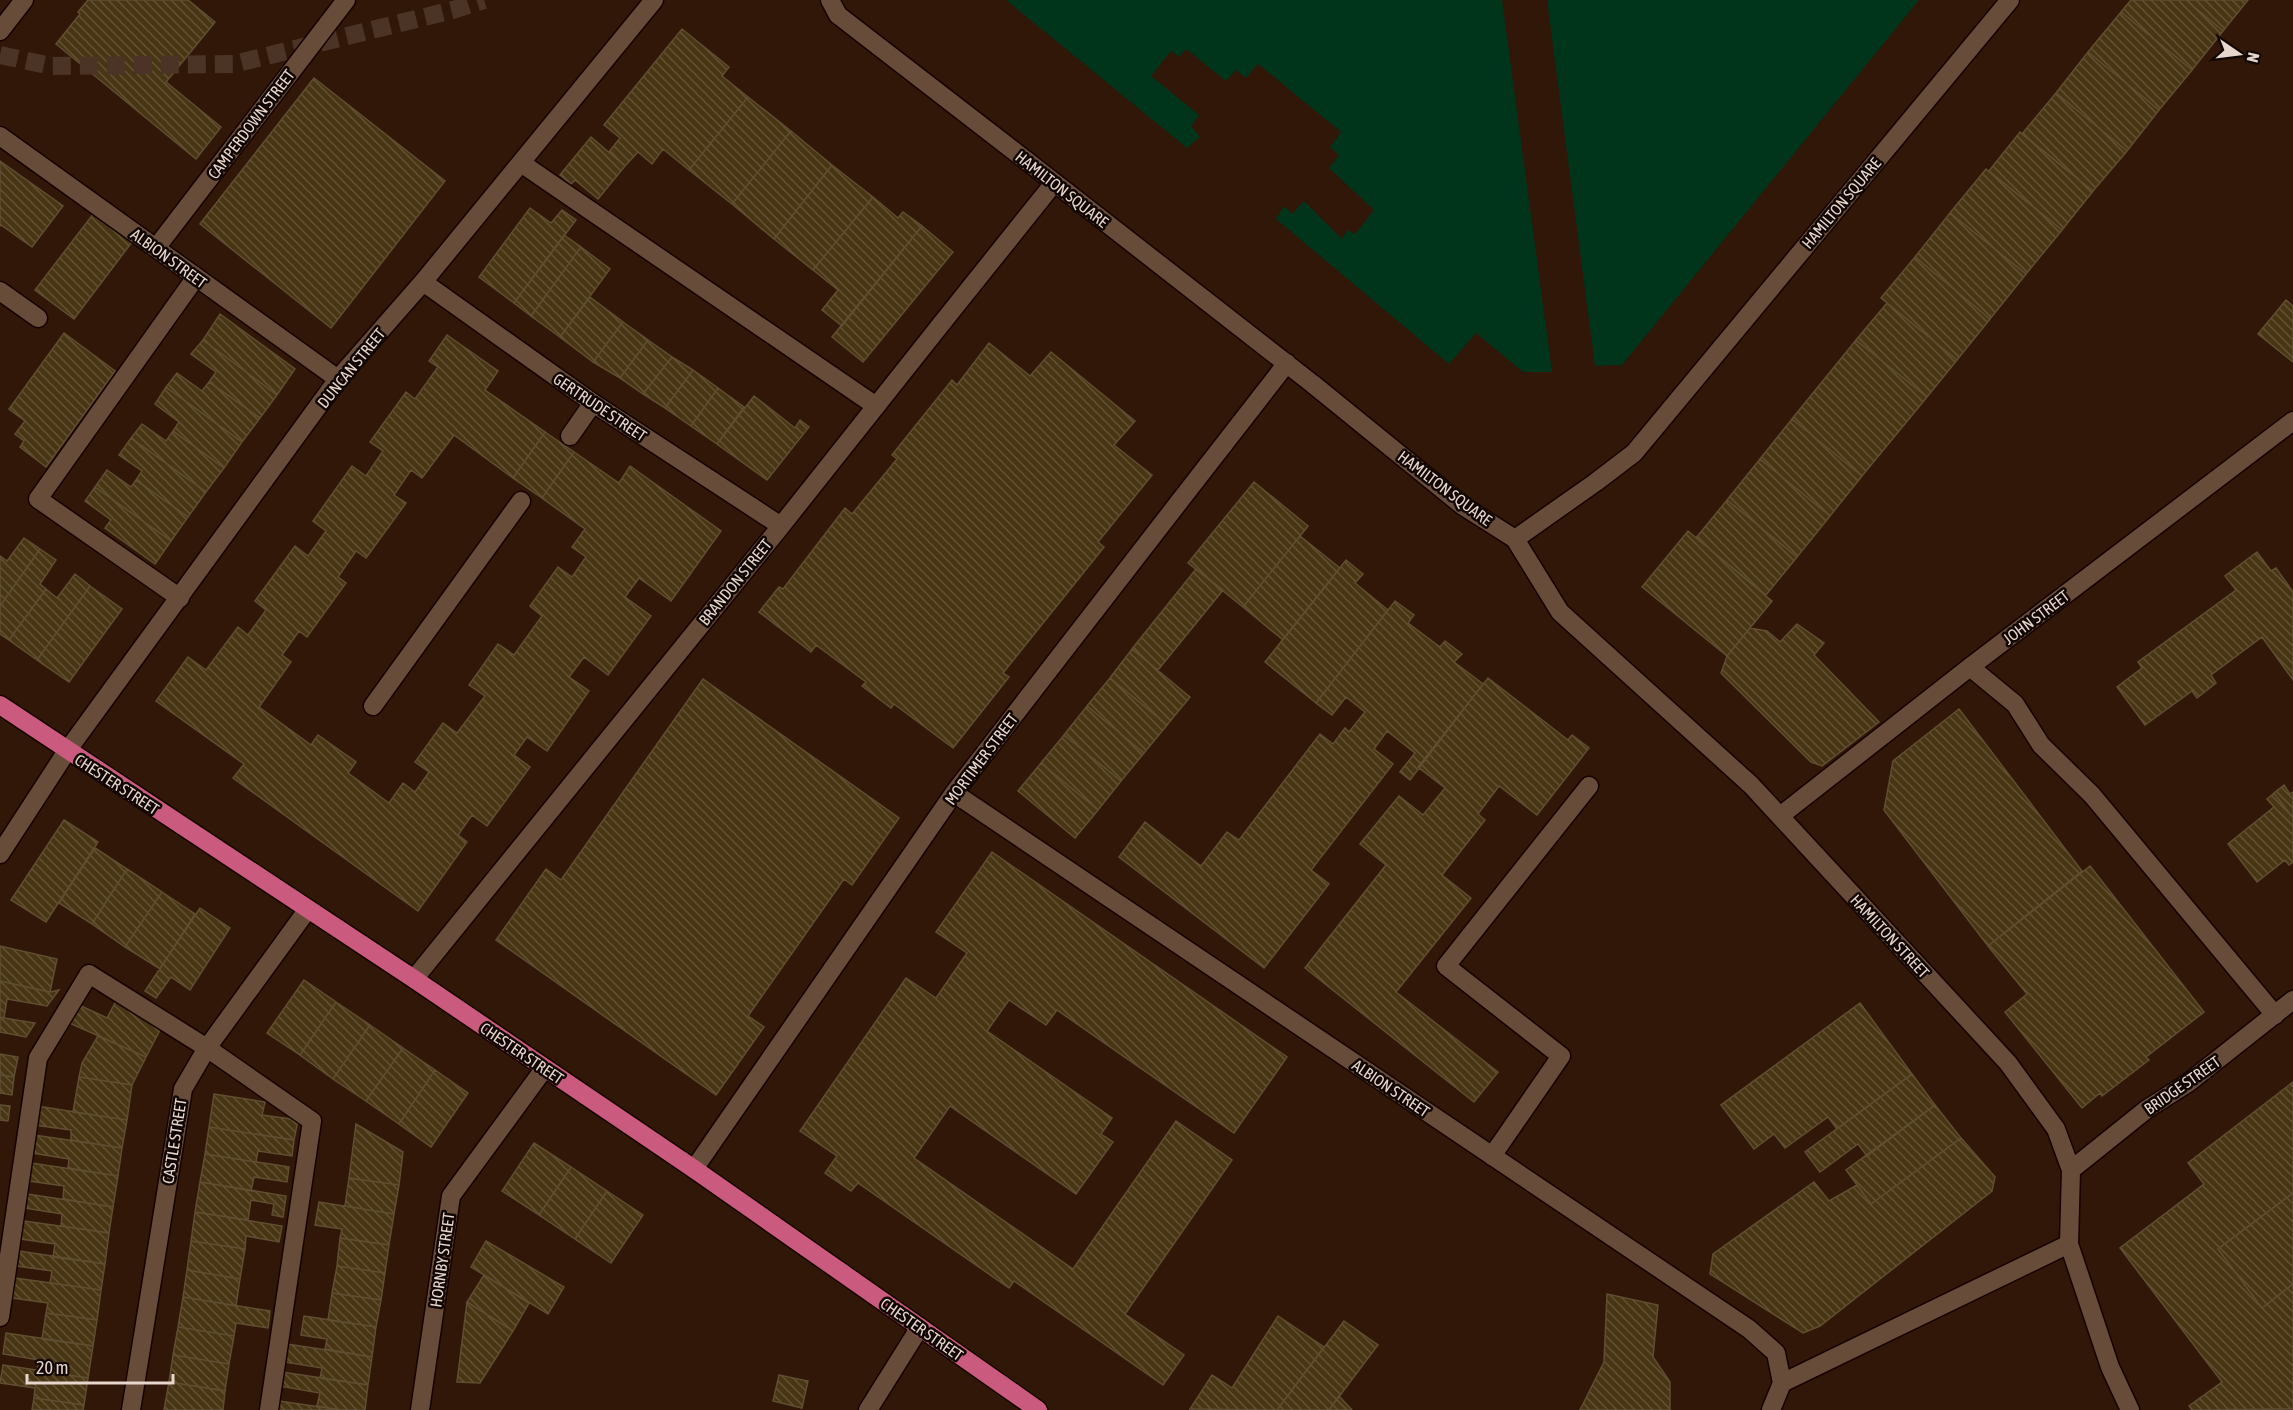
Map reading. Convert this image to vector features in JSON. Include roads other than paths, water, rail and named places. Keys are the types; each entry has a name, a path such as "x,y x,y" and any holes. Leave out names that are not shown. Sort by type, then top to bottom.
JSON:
{"highway":[{"name":"CHESTER STREET","path":"0,705 414,979 694,1169 1038,1410"}],"street":[{"path":"0,31 24,0"},
{"name":"CAMPERDOWN STREET","path":"156,248 346,0"},
{"name":"DUNCAN STREET","path":"0,854 67,751 338,379 423,282 654,0"},
{"name":"HAMILTON SQUARE","path":"830,0 838,15 1287,363 1463,506 1515,539 1634,453 2010,0"},
{"name":"ALBION STREET","path":"0,136 338,379"},
{"path":"520,163 876,406"},
{"name":"BRANDON STREET","path":"414,979 781,526 1053,183"},
{"path":"180,598 38,500 195,277"},
{"name":"GERTRUDE STREET","path":"423,282 593,403 781,526"},
{"path":"0,291 38,318"},
{"name":"MORTIMER STREET","path":"694,1169 954,793 1287,363"},
{"path":"570,436 593,403"},
{"name":"JOHN STREET","path":"1780,816 1970,667 2293,421"},
{"path":"373,706 520,501"},
{"name":"HAMILTON STREET","path":"1515,539 1560,612 1750,784 2008,1063 2055,1129 2071,1170 2069,1244 2110,1367 2130,1410"},
{"path":"1970,667 2015,704 2041,745 2092,795 2275,1015"},
{"path":"1492,1156 1561,1056 1446,966 1589,786"},
{"name":"ALBION STREET","path":"954,793 1749,1329 1776,1353 1782,1383"},
{"name":"CASTLE STREET","path":"131,1410 183,1089 207,1048 308,909"},
{"path":"0,1317 38,1058 89,974 207,1048 312,1121 269,1410"},
{"name":"BRIDGE STREET","path":"2071,1170 2147,1109 2188,1083 2293,1000"},
{"name":"HORNBY STREET","path":"420,1410 451,1196 544,1069"},
{"path":"1771,1410 1782,1383 2069,1244"},
{"path":"868,1410 920,1328"}],"tunnel":[{"path":"0,55 51,66 234,64 453,10 484,0"}]}
